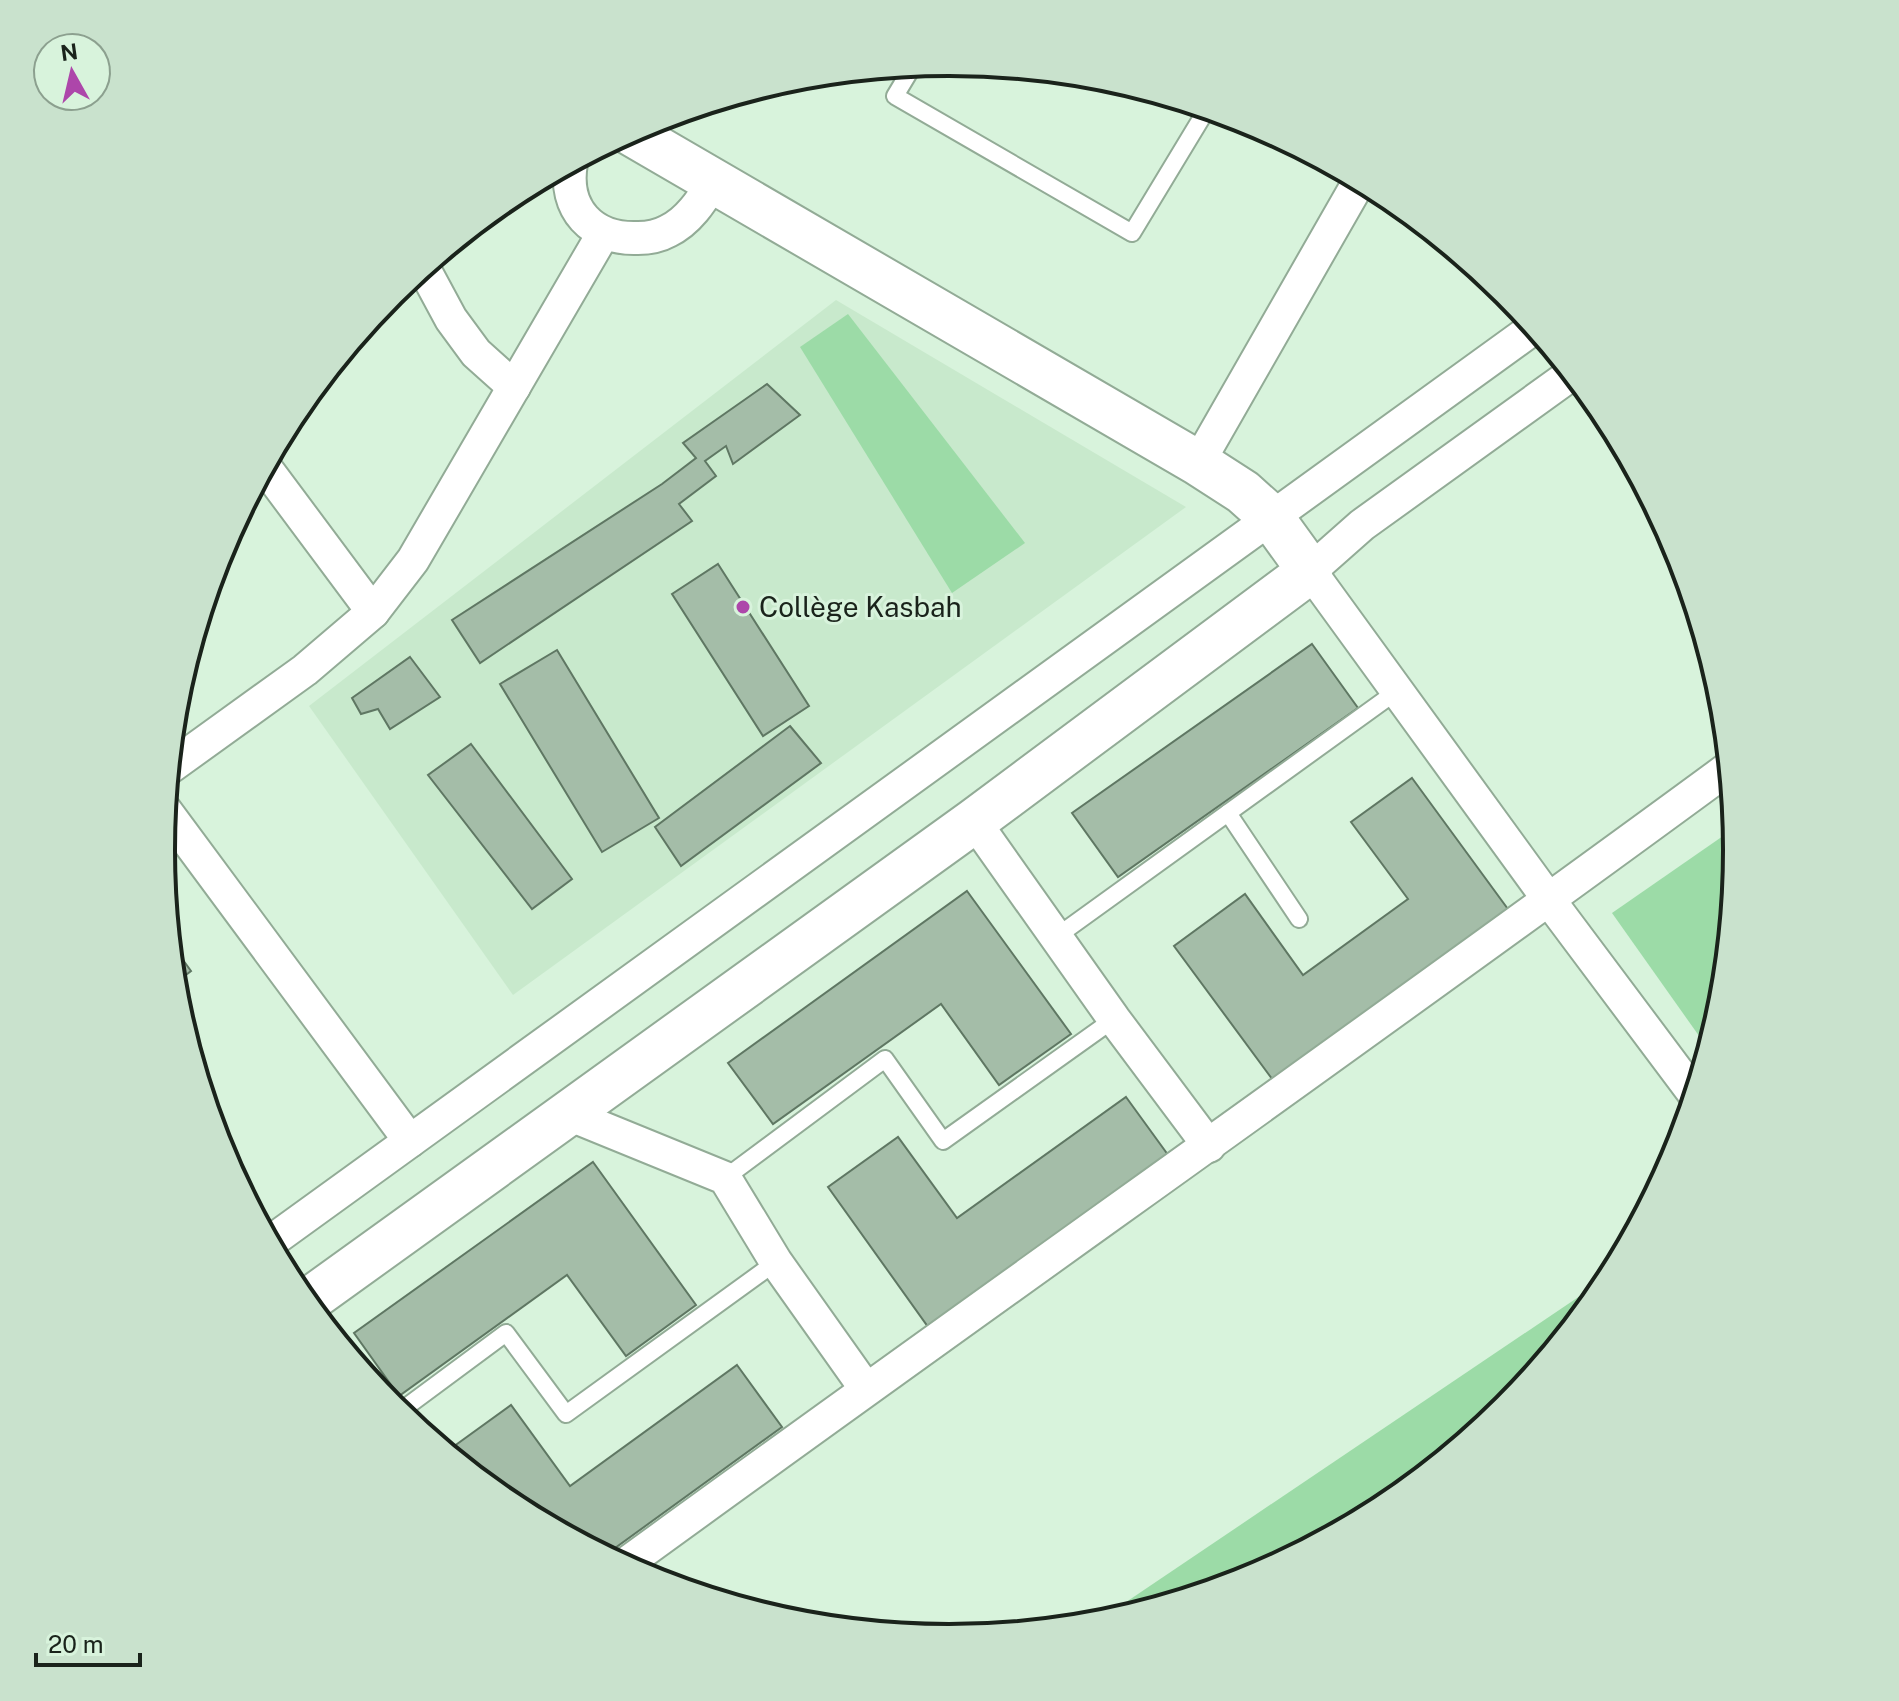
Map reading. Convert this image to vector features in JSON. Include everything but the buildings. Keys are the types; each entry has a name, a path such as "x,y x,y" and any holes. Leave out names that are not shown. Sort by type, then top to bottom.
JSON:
{"street":[{"path":"653,135 714,181 1198,463 1243,492 1271,517 1687,1085"},
{"path":"570,175 575,206 586,222 603,234 623,239 647,238 667,232 699,205 714,181"},
{"path":"1198,463 1354,191"},
{"path":"181,759 305,670 373,612 413,560 603,234"},
{"path":"429,278 451,319 476,353 514,387"},
{"path":"278,1236 1526,334"},
{"path":"316,1295 974,821 1310,571 1362,525 1564,379"},
{"path":"272,476 373,612"},
{"path":"635,1558 1720,775"},
{"path":"974,821 1114,1019 1209,1146"},
{"path":"176,825 410,1141"},
{"path":"568,1114 725,1178 776,1262 866,1389"}],"lane":[{"path":"906,78 895,96 1132,233 1201,118"},
{"path":"1056,937 1397,691"},
{"path":"1228,813 1299,919"},
{"path":"725,1178 885,1059 943,1141 1114,1019"},
{"path":"409,1405 506,1333 566,1414 776,1262"}],"shaded area":[{"name":"Collège Kasbah","path":"836,300 1186,507 513,995 309,706"}],"green space":[{"path":"848,314 1025,543 952,593 800,347"},
{"path":"1723,836 1717,952 1701,1038 1612,913"},
{"path":"1585,1293 1532,1361 1497,1398 1421,1465 1380,1494 1337,1521 1246,1566 1198,1584 1121,1606"}],"place":[{"name":"Collège Kasbah","path":"743,607"}]}
